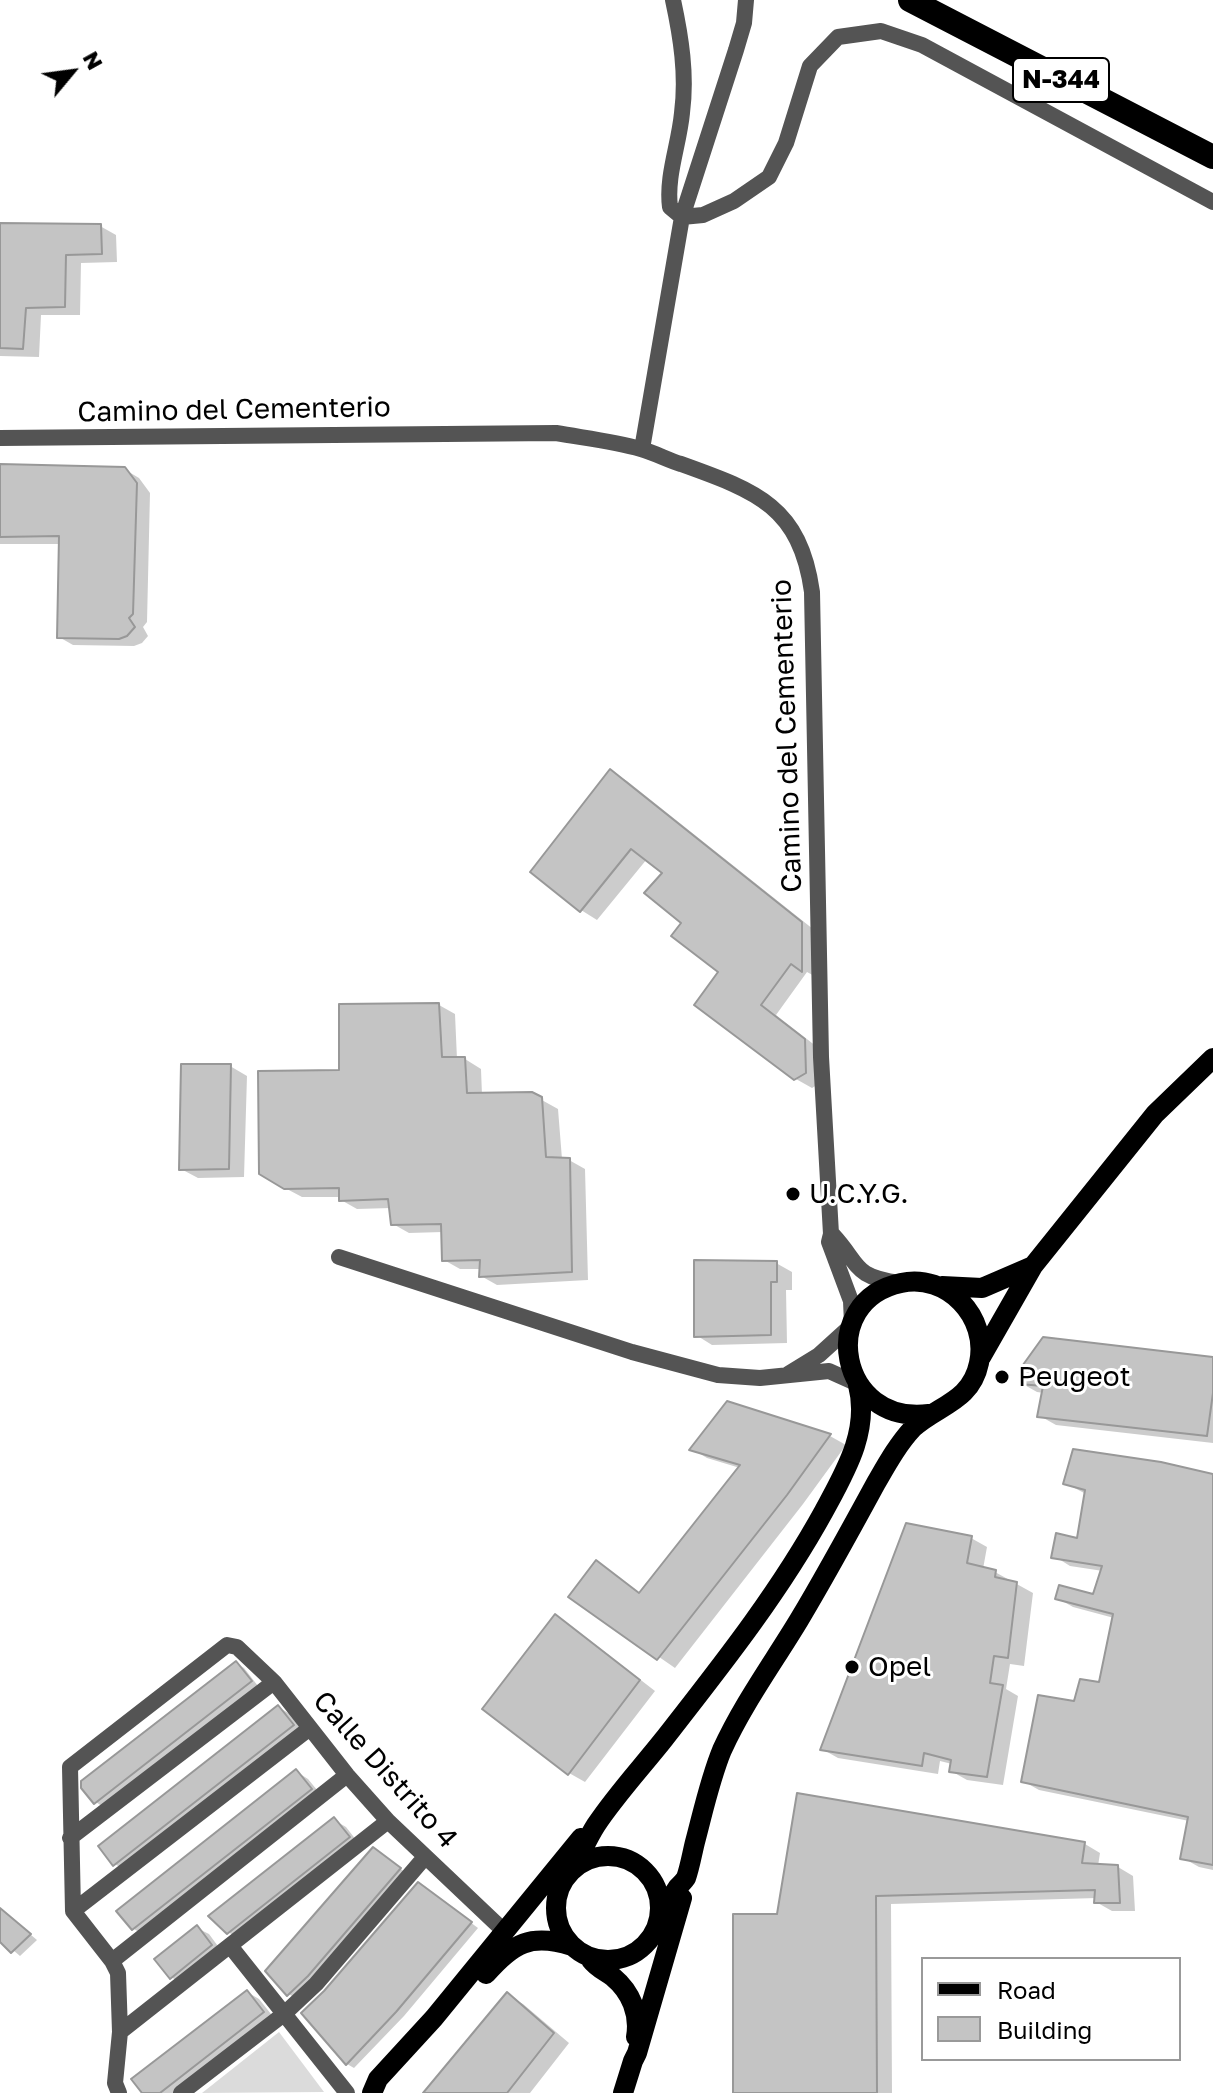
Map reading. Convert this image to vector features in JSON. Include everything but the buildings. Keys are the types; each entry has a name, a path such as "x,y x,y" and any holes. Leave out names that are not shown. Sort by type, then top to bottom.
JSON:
{"highway":[{"name":"N-344","path":"910,0 1211,156"}],"main road":[{"path":"980,1357 1033,1266 1155,1114 1213,1058"},
{"path":"633,2061 637,2023 634,2004 621,1985 580,1952 560,1928 556,1906 567,1877 596,1825 732,1653 789,1572 840,1482 853,1450 862,1414 858,1385 848,1356 852,1325 865,1303 875,1294 900,1283 924,1282 982,1288 1033,1266"},
{"path":"858,1385 867,1396 889,1411 902,1415 929,1414 947,1407 963,1394 974,1378 981,1342 971,1313 949,1292 936,1285"},
{"path":"623,2093 655,1995 715,1771 741,1714 898,1447 929,1414"},
{"path":"372,2093 378,2079 426,2028 574,1845 596,1825"},
{"path":"504,1931 521,1922 586,1860 601,1856 631,1860 653,1880 659,1894 659,1924"},
{"path":"372,2093 386,2086 512,1947 532,1941 553,1940 612,1961 636,1953 653,1936 685,1879"}],"street":[{"path":"673,0 683,48 683,112 668,191 670,207 682,217 703,215 734,201 769,177 786,143 810,66 838,37 881,31 922,45 1213,202"},
{"path":"642,449 682,217 744,23 746,0"},
{"name":"Camino del Cementerio","path":"0,438 556,433 642,449 735,484 769,503 798,539 808,564 812,606 822,1101 829,1242 847,1286 852,1325"},
{"path":"831,1234 862,1272 900,1283"},
{"path":"339,1257 632,1352 718,1375 760,1378 829,1371 858,1385"},
{"path":"786,1375 819,1355 852,1325"},
{"name":"Calle Distrito 4","path":"70,1838 70,1767 227,1645 237,1647 274,1682 347,1775 388,1821 504,1931"},
{"path":"119,2093 115,2083 120,2032 118,1973 73,1911 70,1838 274,1682"},
{"path":"73,1911 310,1728"},
{"path":"112,1961 347,1775"},
{"path":"120,2032 388,1821"},
{"path":"181,2093 284,2014 335,1965 425,1857"},
{"path":"231,1947 347,2093"}],"shaded area":[{"path":"279,2032 324,2092 202,2093"}],"place":[{"name":"U.C.Y.G.","path":"793,1194"},
{"name":"Peugeot","path":"1002,1377"},
{"name":"Opel","path":"852,1667"}]}
